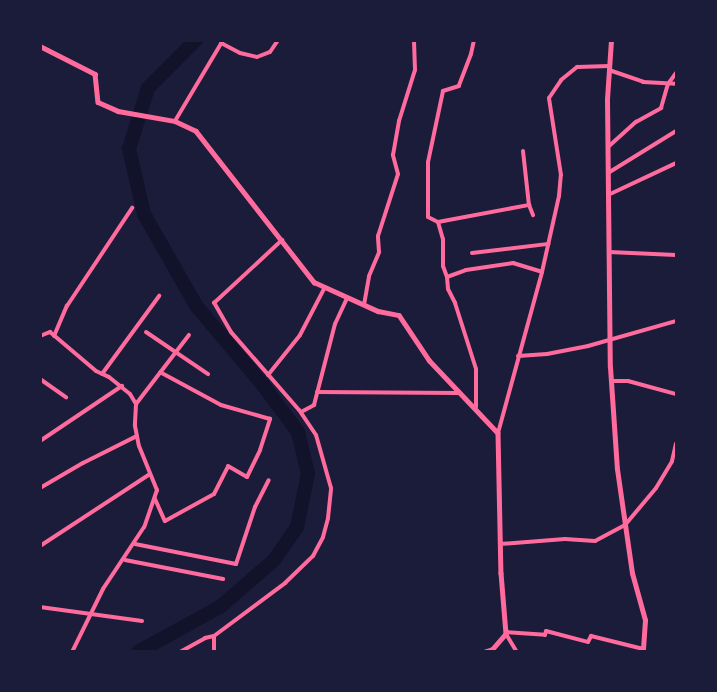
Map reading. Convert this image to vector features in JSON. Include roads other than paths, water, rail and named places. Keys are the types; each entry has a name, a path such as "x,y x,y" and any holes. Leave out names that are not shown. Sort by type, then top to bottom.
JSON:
{"main road":[{"path":"611,40 607,147 612,381 617,469 632,573 645,620 643,650"}],"street":[{"path":"175,121 222,42 240,53 257,57 270,52 278,40"},
{"path":"364,304 369,276 379,252 378,237 398,174 393,154 415,70 414,40"},
{"path":"474,40 459,86 443,91 435,121 428,162 428,217 438,222 529,205"},
{"path":"40,46 96,74 98,102 118,111 175,121 196,131 314,282 378,311 399,315 429,360 459,393 476,407 498,433"},
{"path":"517,651 506,633 500,544 498,433 542,272 561,175 549,98 561,80 578,67 609,68 643,82 676,84"},
{"path":"607,147 636,122 661,108 668,84 676,73"},
{"path":"608,174 676,131"},
{"path":"523,151 529,205 533,215"},
{"path":"608,195 676,163"},
{"path":"54,336 67,306 132,208"},
{"path":"438,222 443,239 443,266 448,289 455,303 476,369 476,407"},
{"path":"180,651 205,638 214,636 285,583 313,556 323,537 328,518 331,488 329,472 316,435 301,412 231,332 214,303 282,240"},
{"path":"472,254 548,244"},
{"path":"609,252 676,255"},
{"path":"447,277 466,270 513,263 542,272"},
{"path":"268,375 300,335 325,287"},
{"path":"102,374 159,296"},
{"path":"301,412 314,405 335,324 347,297"},
{"path":"518,356 547,354 676,321"},
{"path":"40,336 50,332 102,374 122,386 136,404 137,436 157,490 135,543 104,589 72,651"},
{"path":"146,332 208,374"},
{"path":"136,404 189,334"},
{"path":"155,499 165,521 214,494 228,466 247,477 260,450 270,418 221,405 160,372"},
{"path":"40,379 66,397"},
{"path":"612,381 628,381 676,394"},
{"path":"40,441 122,386"},
{"path":"317,392 459,393"},
{"path":"40,488 137,436"},
{"path":"500,544 565,539 595,541 625,525 656,488 672,461 676,443"},
{"path":"40,546 150,474"},
{"path":"135,543 236,564 255,507 269,480"},
{"path":"124,560 223,579"},
{"path":"40,607 142,621"},
{"path":"506,633 545,635 546,631 588,642 591,636 643,650"},
{"path":"485,651 492,650 506,633"},
{"path":"214,636 214,651"}],"waterway":[{"path":"138,652 220,607 274,560 297,527 308,474 298,432 263,385 197,307 144,214 129,149 148,88 196,40"}]}
